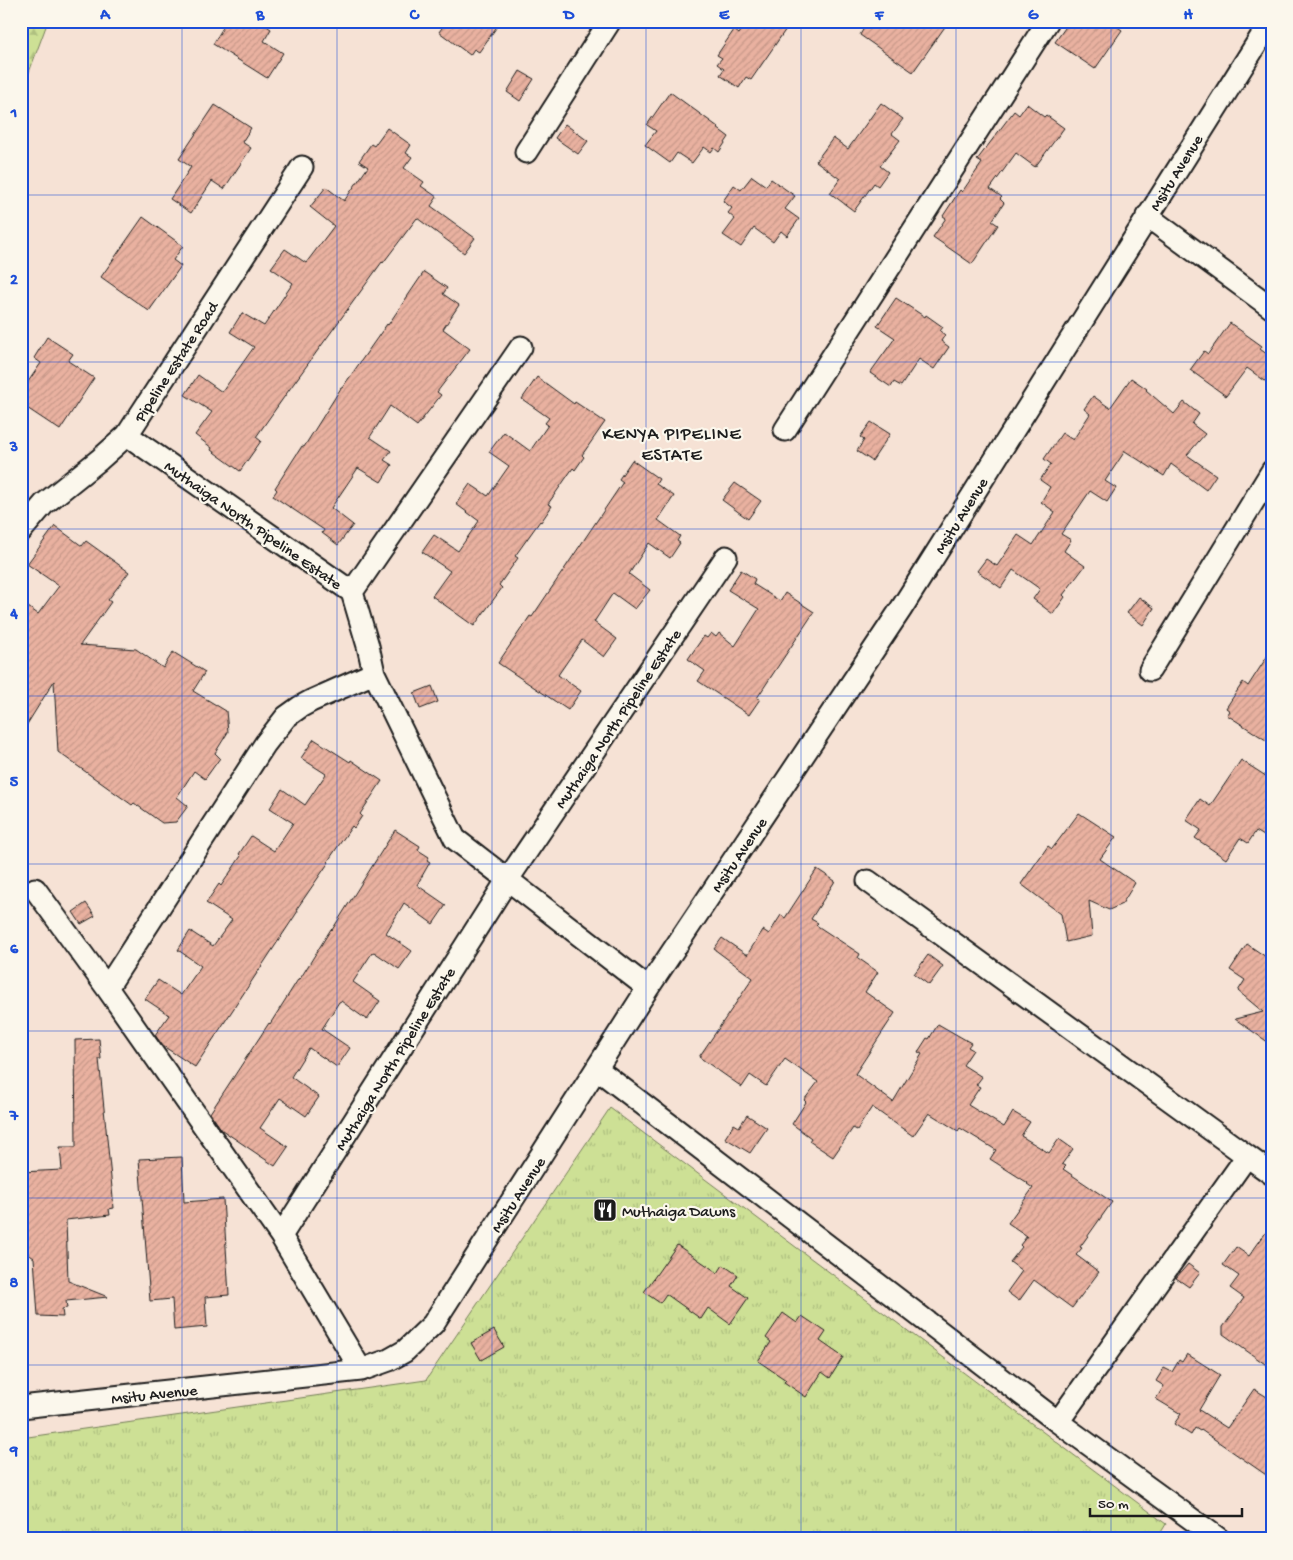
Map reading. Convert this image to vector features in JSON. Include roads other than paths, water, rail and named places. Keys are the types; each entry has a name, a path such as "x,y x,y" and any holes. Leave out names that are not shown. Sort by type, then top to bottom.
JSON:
{"street":[{"path":"526,152 610,21"},
{"path":"785,430 1048,21"},
{"name":"Msitu Avenue","path":"21,1407 361,1370 389,1360 406,1351 432,1324 648,988 901,609 1271,21"},
{"name":"Pipeline Estate Road","path":"21,531 44,504 127,435 302,167"},
{"path":"1147,216 1272,308"},
{"path":"352,592 521,347"},
{"name":"Muthaiga North Pipeline Estate","path":"127,435 352,592 374,673 455,839 648,988"},
{"path":"1150,670 1272,472"},
{"name":"Muthaiga North Pipeline Estate","path":"281,1236 508,879 726,557"},
{"path":"108,988 265,744 286,717 311,701 374,673"},
{"path":"868,880 1272,1174"},
{"path":"34,889 108,988 281,1236 361,1370"},
{"path":"597,1069 1058,1422 1219,1539"},
{"path":"1058,1422 1247,1156"}],"place":[{"name":"Muthaiga Dawns","path":"605,1210"}],"district":[{"name":"KENYA PIPELINE ESTATE","path":"672,443"}]}
